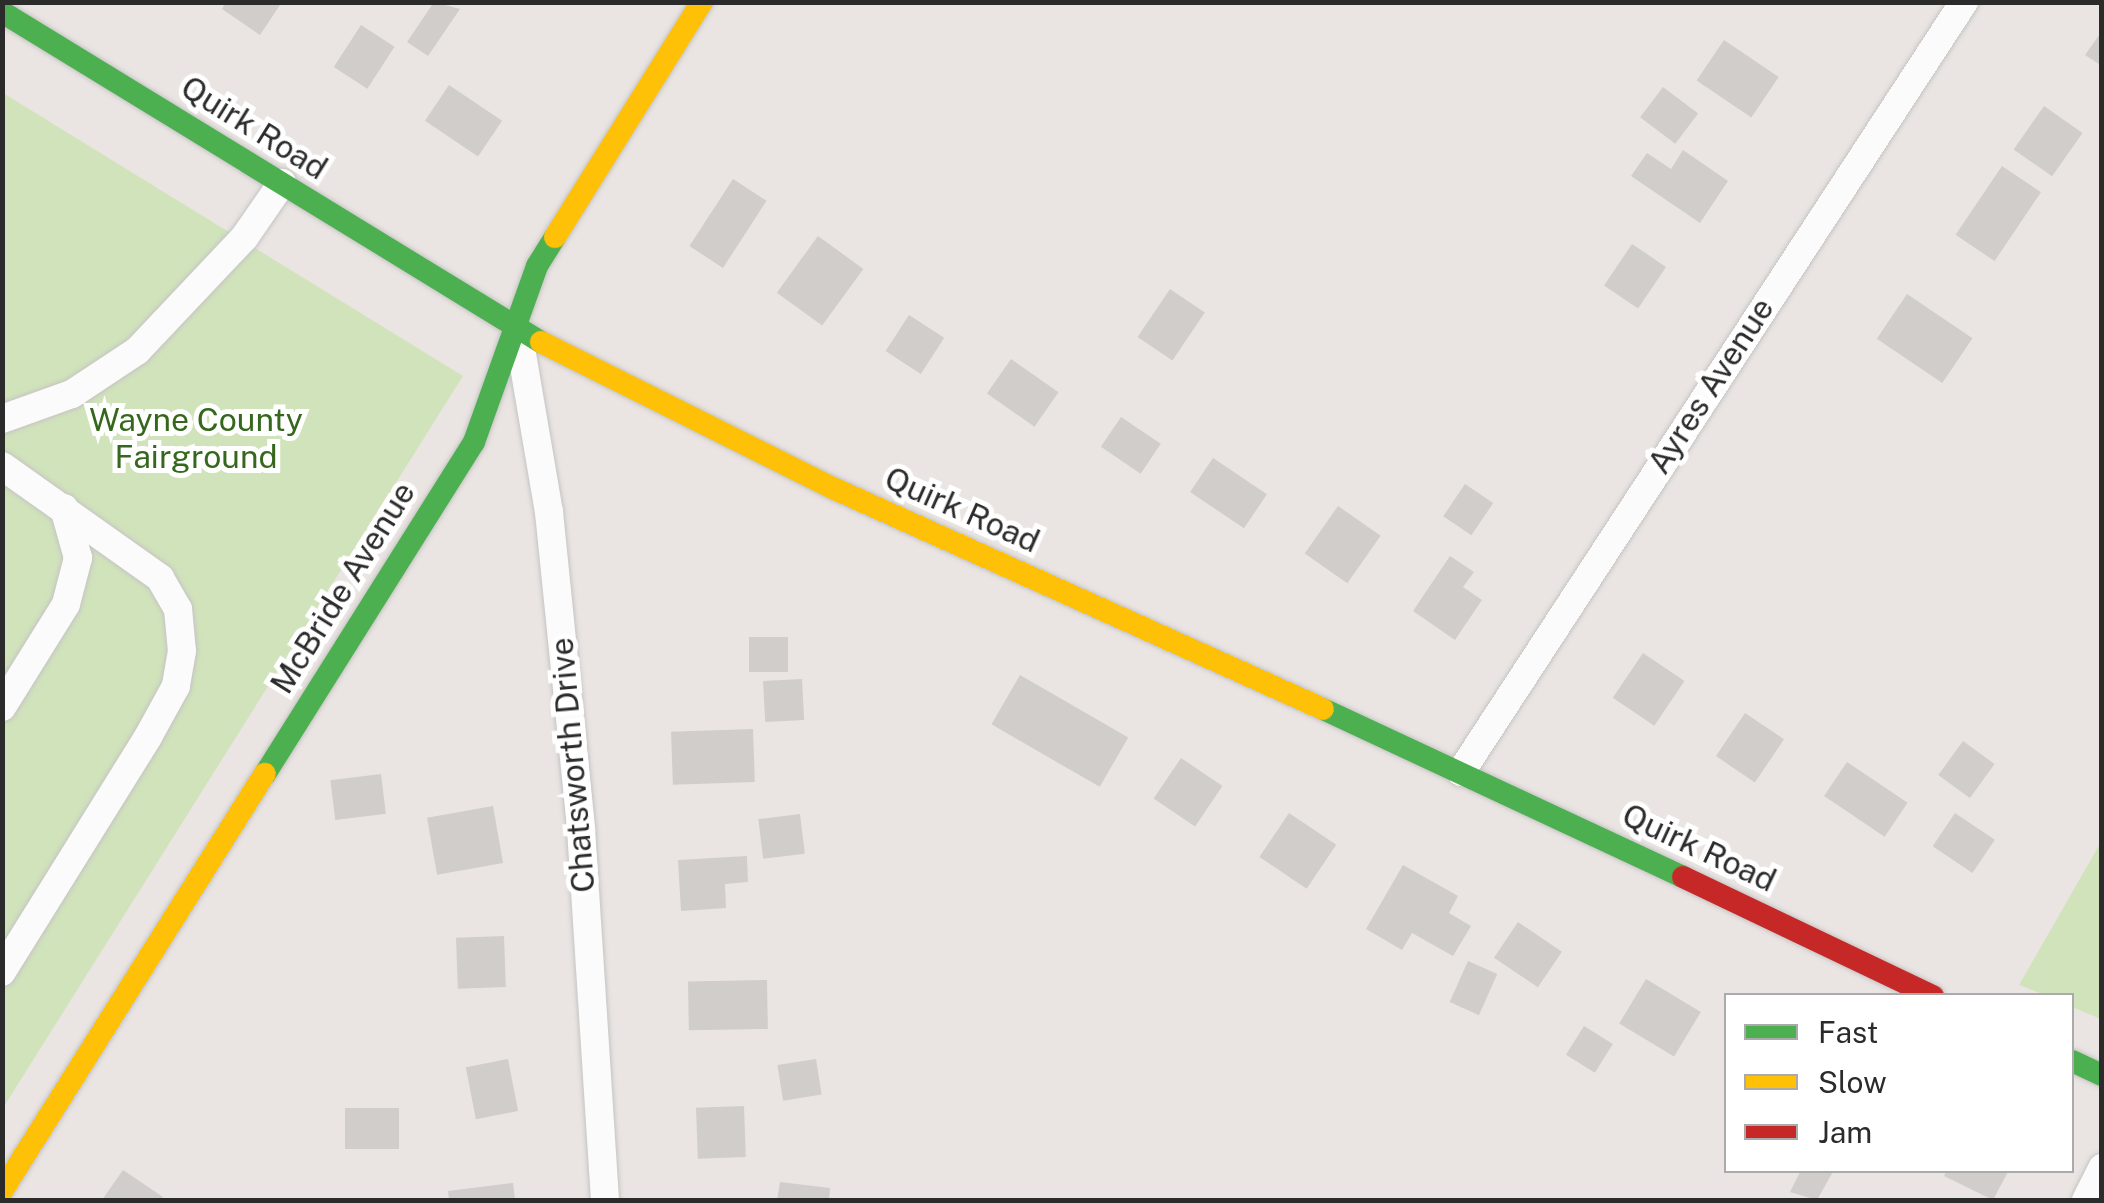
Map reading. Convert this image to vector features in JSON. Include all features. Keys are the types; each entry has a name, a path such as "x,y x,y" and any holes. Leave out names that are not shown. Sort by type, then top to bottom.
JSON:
{"street":[{"name":"McBride Avenue","path":"2,1191 474,442 518,331 537,266 702,2"},
{"name":"Ayres Avenue","path":"1461,772 1964,2"},
{"name":"Quirk Road","path":"2,12 518,331 835,489 1461,772 1927,993"},
{"path":"2,419 72,394 136,351 244,238 282,183"},
{"name":"Chatsworth Drive","path":"518,331 549,512 581,829 605,1200"},
{"path":"2,466 160,578 178,609 182,651 176,686 148,738 2,972"},
{"path":"2,707 66,604 78,558 64,508"},
{"path":"2074,1062 2102,1075"},
{"path":"2086,1200 2102,1168"}],"green space":[{"name":"Wayne County Fairground","path":"3,93 463,376 3,1108"},
{"path":"2101,842 2101,1019 2074,1008 2074,993 2040,993 2019,985"}],"building":[{"path":"226,2 282,2 260,35 222,9"},
{"path":"434,2 460,9 428,56 407,42"},
{"path":"361,25 395,47 367,89 334,67"},
{"path":"2102,31 2102,66 2085,55"},
{"path":"1724,40 1779,77 1751,118 1697,81"},
{"path":"449,85 502,121 478,156 425,121"},
{"path":"1663,87 1698,113 1675,144 1640,117"},
{"path":"2044,106 2083,133 2052,176 2014,149"},
{"path":"1683,150 1728,181 1700,223 1631,176 1647,153 1671,169"},
{"path":"2002,166 2041,192 1995,261 1956,235"},
{"path":"733,179 767,201 723,268 689,246"},
{"path":"818,236 863,269 822,326 777,293"},
{"path":"1632,244 1666,267 1638,308 1604,285"},
{"path":"1170,289 1205,312 1172,361 1138,337"},
{"path":"1907,294 1972,338 1942,383 1877,339"},
{"path":"909,315 944,338 921,374 886,351"},
{"path":"1011,359 1059,392 1034,427 987,393"},
{"path":"1121,417 1161,444 1141,474 1101,447"},
{"path":"1213,458 1267,494 1244,528 1190,492"},
{"path":"1465,484 1493,503 1471,535 1443,516"},
{"path":"1338,506 1381,536 1347,583 1305,554"},
{"path":"1450,556 1474,572 1463,587 1482,600 1455,640 1413,611"},
{"path":"749,637 788,637 788,672 749,672"},
{"path":"1643,653 1684,681 1654,726 1613,698"},
{"path":"1020,675 1128,737 1100,787 992,724"},
{"path":"802,679 804,720 765,722 763,681"},
{"path":"1745,713 1784,739 1755,782 1716,756"},
{"path":"753,729 755,782 673,785 671,732"},
{"path":"1963,741 1995,764 1970,798 1938,775"},
{"path":"1181,758 1222,786 1195,827 1154,799"},
{"path":"1847,762 1908,803 1885,837 1824,796"},
{"path":"381,774 386,814 335,820 330,780"},
{"path":"493,806 503,863 437,875 427,818"},
{"path":"1289,813 1336,845 1307,889 1259,857"},
{"path":"1955,813 1995,840 1972,873 1933,846"},
{"path":"800,814 805,854 763,859 758,819"},
{"path":"747,856 748,882 725,884 726,908 681,911 678,860"},
{"path":"1403,865 1458,896 1449,913 1471,926 1453,956 1412,933 1402,950 1366,929"},
{"path":"1518,922 1562,952 1538,987 1494,958"},
{"path":"504,936 506,987 458,989 456,938"},
{"path":"1468,961 1497,974 1479,1015 1450,1002"},
{"path":"1646,979 1701,1012 1674,1057 1619,1024"},
{"path":"767,980 768,1029 689,1030 688,981"},
{"path":"1584,1026 1613,1044 1595,1073 1566,1055"},
{"path":"508,1059 518,1111 476,1119 466,1067"},
{"path":"816,1059 822,1095 783,1101 777,1065"},
{"path":"744,1106 746,1157 698,1159 696,1108"},
{"path":"345,1108 399,1108 399,1149 345,1149"},
{"path":"123,1170 163,1197 161,1200 102,1200"},
{"path":"1800,1173 1832,1173 1817,1200 1790,1192"},
{"path":"1946,1173 2007,1173 1993,1200 1944,1176"},
{"path":"780,1182 830,1188 829,1200 777,1200"},
{"path":"513,1183 515,1200 449,1200 448,1191"}],"traffic: fast":[{"path":"2,12 541,342"},
{"path":"265,774 474,442 537,266 555,237"},
{"path":"1323,709 1683,877"},
{"path":"2074,1062 2102,1075"}],"traffic: slow":[{"path":"555,237 702,2"},
{"path":"541,342 835,489 1323,709"},
{"path":"2,1191 265,774"}],"traffic: jam":[{"path":"1683,877 1927,993"}]}
